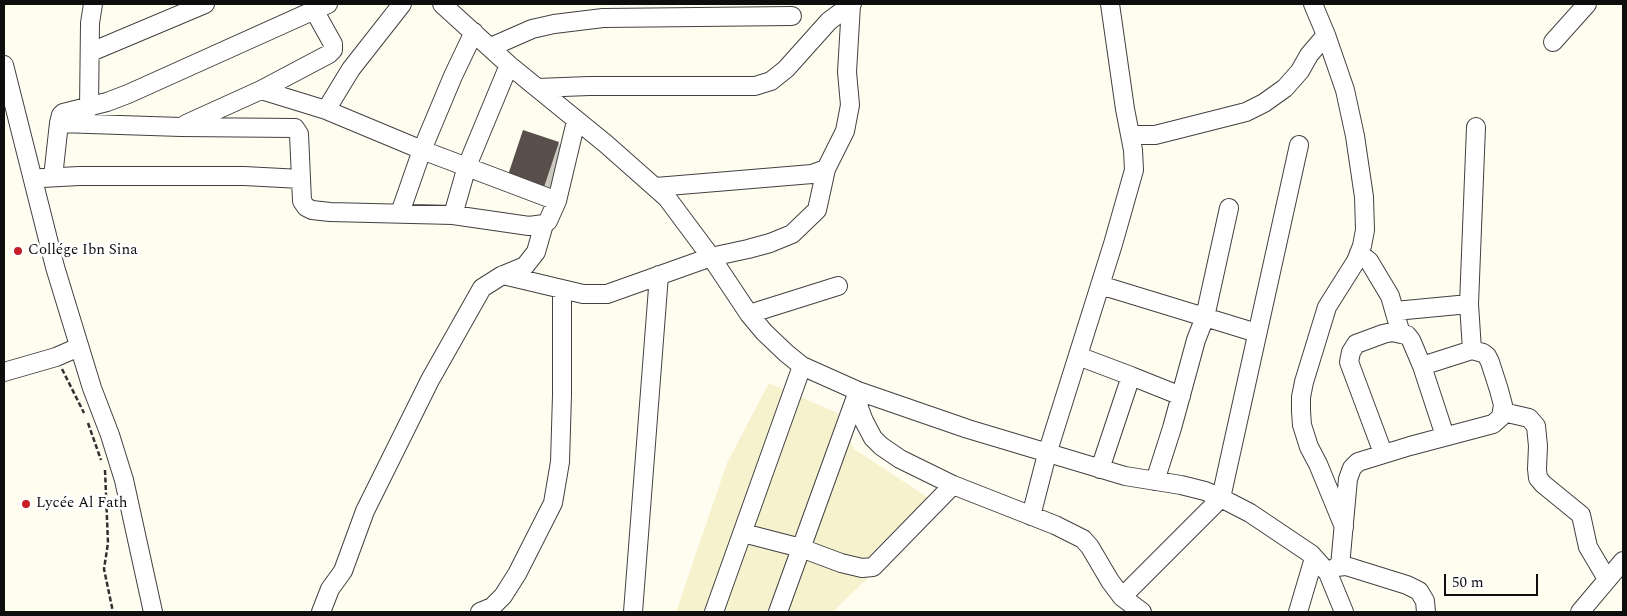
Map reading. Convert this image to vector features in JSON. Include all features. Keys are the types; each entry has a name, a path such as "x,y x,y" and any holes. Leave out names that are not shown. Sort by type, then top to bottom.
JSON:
{"street":[{"path":"89,108 90,23 93,4"},
{"path":"91,52 205,4"},
{"path":"326,110 351,69 402,4"},
{"path":"537,88 590,86 755,86 771,81 786,69 829,21 852,4"},
{"path":"503,275 583,294 607,294 711,257 748,249 792,234 817,210 826,169 845,131 850,105 846,72 852,4"},
{"path":"1031,516 1047,454 1134,170 1110,4"},
{"path":"1313,4 1345,90 1355,136 1366,217 1359,253 1328,307 1312,351 1301,397 1302,425 1308,447 1318,464 1344,528"},
{"path":"1553,42 1587,4"},
{"path":"453,6 474,32 509,65 606,144 667,198 711,257 749,314 764,332 802,366 858,391 1047,454 1125,476 1205,491 1262,520 1314,558 1334,569 1352,567 1407,585 1419,591 1425,601 1426,612"},
{"path":"53,177 59,123 63,113 89,108 128,94 321,7 333,44 332,51 327,56 261,90 181,127"},
{"path":"491,47 532,29 554,24 603,18 792,16"},
{"path":"400,213 422,150 474,32"},
{"path":"1130,135 1155,135 1246,112 1264,103 1285,88 1326,35"},
{"path":"4,65 55,267 79,347 124,480 153,612"},
{"path":"453,215 466,166 509,65"},
{"path":"261,90 326,110 422,150 556,201"},
{"path":"320,612 330,589 343,570 365,511 430,380 482,288 503,275 525,266 536,252 544,224 552,215 576,121"},
{"path":"59,123 295,128 299,134 302,201 309,209 330,212 453,215 529,226 544,224"},
{"path":"1472,350 1469,304 1476,127"},
{"path":"1122,597 1221,498 1299,145"},
{"path":"656,187 812,174 826,169"},
{"path":"32,179 53,177 244,176 301,179"},
{"path":"1155,481 1196,340 1205,317 1229,208"},
{"path":"1359,253 1369,261 1380,276 1390,296 1401,334"},
{"path":"633,612 659,275"},
{"path":"1100,285 1257,333"},
{"path":"749,314 838,286"},
{"path":"480,612 492,607 503,596 521,566 553,503 560,462 562,290"},
{"path":"1394,312 1469,304"},
{"path":"1382,453 1349,362 1356,344 1383,334 1392,332 1407,336 1411,340 1422,366 1445,436"},
{"path":"4,372 56,357 79,347"},
{"path":"1344,612 1334,569 1344,528 1346,489 1352,468 1358,462 1382,453 1493,424 1501,417 1503,412 1503,405 1490,362 1483,353 1472,350 1422,366"},
{"path":"1078,356 1181,396"},
{"path":"714,612 802,366"},
{"path":"1100,469 1131,376"},
{"path":"858,391 864,421 874,438 900,459 952,486 1073,533 1087,542 1110,581 1122,597 1142,612"},
{"path":"778,612 858,391"},
{"path":"1503,412 1528,418 1536,426 1538,478 1581,516 1588,547 1607,579"},
{"path":"743,533 801,548 842,563 862,568 873,567 952,486"},
{"path":"1298,612 1314,558"},
{"path":"1580,612 1623,561"}],"path":[{"path":"56,357 86,417 102,462"},
{"path":"105,469 108,543 104,569 113,612"}],"shaded area":[{"path":"769,383 837,413 854,449 941,506 833,612 676,612 727,463"}],"building":[{"path":"523,130 559,142 543,190 507,178"}],"place":[{"name":"Collége Ibn Sina","path":"18,251"},
{"name":"Lycée Al Fath","path":"26,504"}]}
